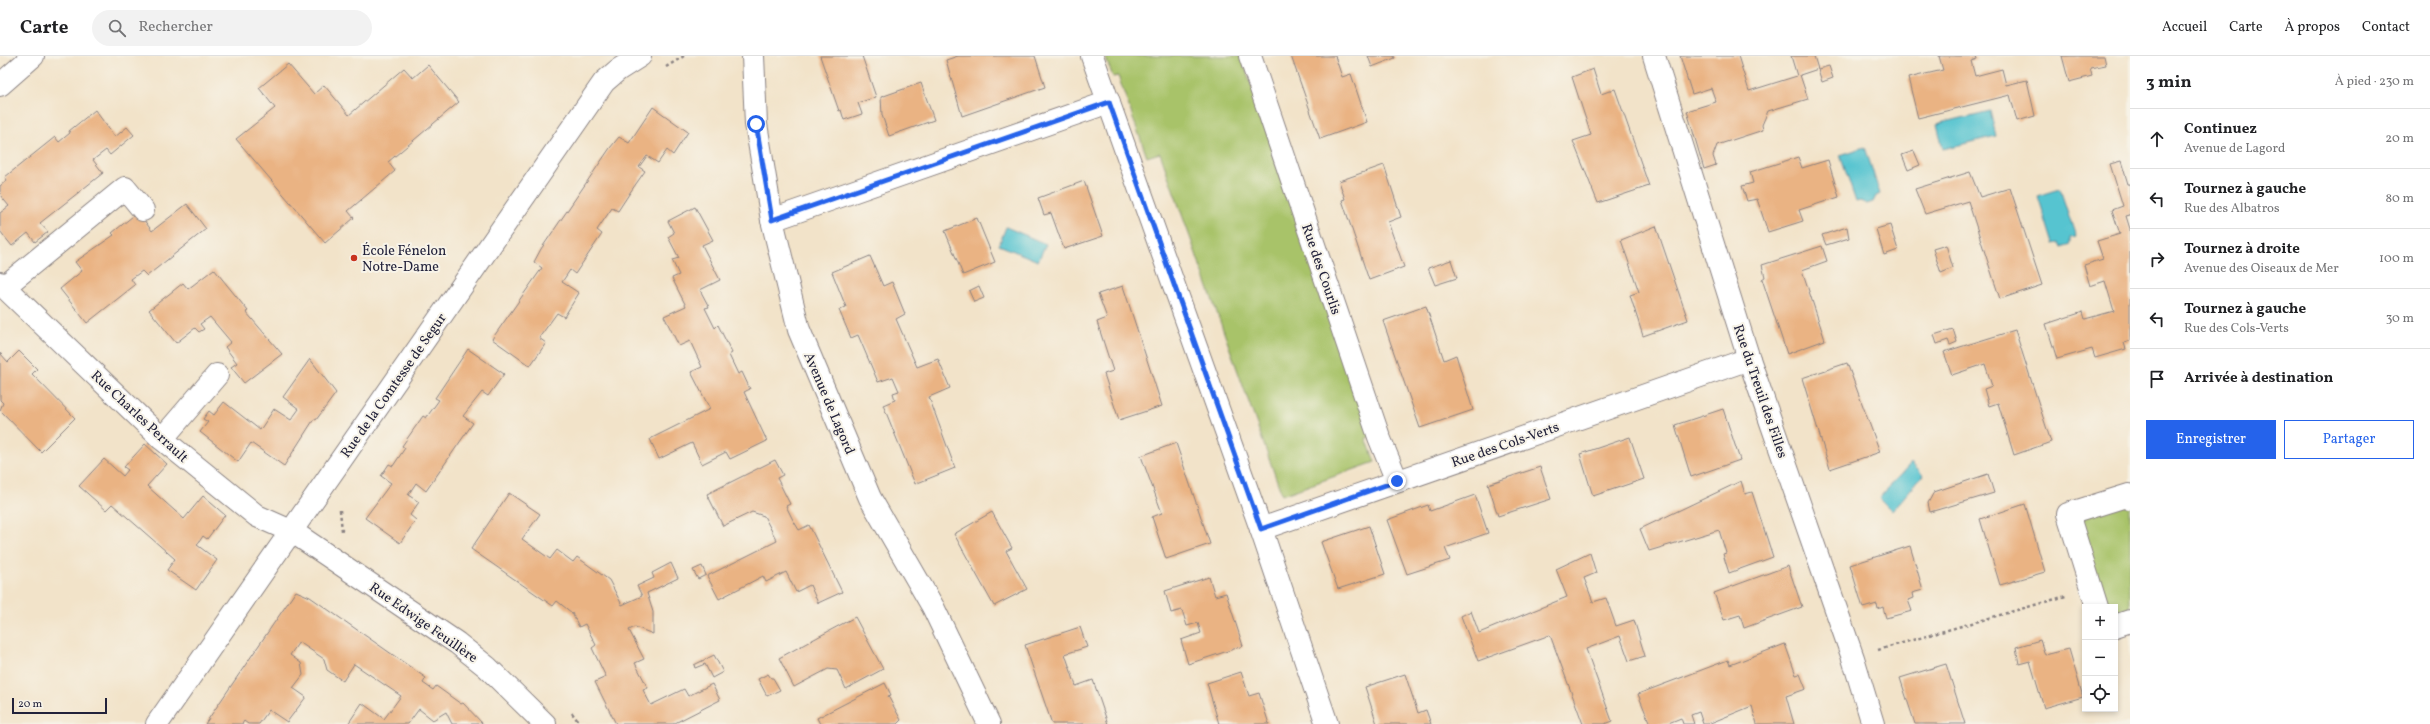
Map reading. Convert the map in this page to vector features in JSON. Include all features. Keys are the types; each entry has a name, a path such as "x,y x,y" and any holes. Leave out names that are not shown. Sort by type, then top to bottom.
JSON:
{"street":[{"path":"0,85 33,56"},
{"name":"Rue de la Comtesse de Segur","path":"157,724 293,532 604,82 618,70 640,56"},
{"name":"Avenue de Lagord","path":"753,56 756,124 772,220 799,330 870,498 933,607 989,724"},
{"path":"1092,56 1261,529 1327,724"},
{"name":"Rue des Courlis","path":"1250,56 1379,437 1397,481"},
{"name":"Rue du Treuil des Filles","path":"1654,56 1749,359 1853,658 1873,724"},
{"path":"772,220 1109,102"},
{"path":"2,285 125,188 143,210"},
{"name":"Rue Charles Perrault","path":"2,285 162,439 257,516 293,532"},
{"name":"Rue des Cols-Verts","path":"1261,529 1749,359"},
{"path":"162,439 217,375"},
{"path":"2094,598 2068,514 2129,495 2130,499"},
{"name":"Rue Edwige Feuillère","path":"293,532 457,643 487,667 545,724"},
{"path":"2118,625 2130,622"}],"path":[{"path":"659,70 684,56"},
{"path":"340,505 342,532 348,537"},
{"path":"1853,658 2094,598"},
{"path":"569,710 580,724"}],"green space":[{"path":"1105,56 1241,56 1375,435 1366,438 1375,462 1282,495 1160,153 1147,157 1118,76 1113,77"},
{"path":"2130,499 2130,621 2118,625 2118,604 2096,604 2068,514"}],"water":[{"path":"1990,111 1996,136 1943,149 1937,124"},
{"path":"1865,147 1880,194 1876,196 1873,202 1867,204 1860,201 1856,202 1840,155"},
{"path":"2060,189 2076,237 2071,238 2071,244 2061,247 2058,243 2053,244 2038,196"},
{"path":"1006,227 1046,244 1038,261 999,245"},
{"path":"1911,463 1923,475 1892,511 1879,498"}],"building":[{"path":"820,56 862,56 876,97 858,103 862,114 844,120 841,110 839,111"},
{"path":"958,56 1035,56 1045,87 962,116 946,60"},
{"path":"1291,56 1335,56 1342,77 1351,74 1367,122 1320,139"},
{"path":"1368,56 1394,56 1395,58 1372,67"},
{"path":"1680,56 1738,56 1749,91 1797,76 1791,56 1814,56 1818,69 1800,75 1808,99 1768,111 1762,125 1763,130 1717,145 1713,156 1716,165 1704,169 1687,111 1716,102 1711,88 1692,94"},
{"path":"1939,56 1976,56 1977,59 1971,61 1975,76 2002,69 2006,85 2027,80 2035,116 2017,121 2010,95 1918,118 1908,78 1943,70"},
{"path":"2062,56 2104,56 2106,65 2090,68 2092,76 2069,82"},
{"path":"288,64 314,94 324,85 349,115 404,68 413,78 428,65 459,102 388,162 395,171 348,211 354,218 325,243 236,139 275,108 259,88"},
{"path":"1829,66 1833,78 1822,82 1818,69"},
{"path":"1593,69 1601,94 1615,89 1649,186 1598,203 1573,141 1591,135 1572,77"},
{"path":"921,83 934,120 889,136 882,115 881,97"},
{"path":"653,107 688,132 673,155 667,150 658,163 647,156 639,167 645,171 618,211 612,208 597,230 602,234 575,274 570,270 562,282 579,293 564,317 557,313 539,338 546,343 530,366 492,339 542,268 534,262 541,249 610,148 619,137 629,143"},
{"path":"95,110 115,137 127,127 134,135 110,155 106,150 93,160 103,173 40,223 48,232 35,242 28,233 12,246 0,231 0,213 9,206 0,195 0,186 7,180 5,177 55,137 59,142 70,133 69,131"},
{"path":"1914,151 1920,165 1908,170 1902,155"},
{"path":"1798,157 1802,168 1828,160 1839,197 1799,210 1803,221 1768,232 1757,199 1747,201 1742,186 1753,183 1750,172"},
{"path":"2121,161 2128,184 2130,184 2130,215 2126,216 2130,229 2130,341 2124,343 2126,349 2095,358 2092,349 2057,359 2046,324 2083,312 2085,319 2114,311 2105,281 2090,286 2084,265 2103,259 2097,241 2120,234 2112,210 2123,206 2110,164"},
{"path":"1384,165 1401,217 1388,222 1404,267 1369,280 1342,200 1345,199 1339,181"},
{"path":"1970,172 1980,197 2010,188 2042,285 2000,299 1968,201 1925,214 1915,189"},
{"path":"1084,181 1103,236 1064,249 1051,213 1044,215 1038,198"},
{"path":"187,204 206,229 147,276 142,271 131,279 135,285 87,323 60,289 82,271 75,262 114,235 112,233 138,212 152,231"},
{"path":"695,207 713,240 702,245 720,280 700,290 709,307 705,308 715,328 718,325 732,353 729,355 738,374 742,372 750,389 744,392 767,441 730,459 726,452 702,464 692,443 659,459 650,439 710,409 691,372 702,367 690,341 679,346 664,316 686,306 672,278 679,275 672,260 679,258 668,237 674,233 668,221"},
{"path":"977,218 995,262 963,275 945,231"},
{"path":"1890,225 1898,250 1884,255 1876,229"},
{"path":"1656,226 1688,320 1643,336 1630,295 1639,292 1621,240"},
{"path":"1847,227 1849,238 1826,245 1822,235"},
{"path":"1946,245 1953,268 1941,273 1933,249"},
{"path":"1822,246 1827,261 1802,270 1825,340 1787,354 1762,279 1765,277 1762,265"},
{"path":"870,256 883,286 892,282 905,314 896,319 917,367 938,359 950,388 929,397 955,468 915,484 883,405 895,400 893,393 899,391 893,377 878,382 858,335 851,338 839,310 846,307 832,272"},
{"path":"1451,260 1457,278 1435,285 1428,268"},
{"path":"214,269 248,311 246,312 282,354 244,383 231,367 237,363 225,347 231,342 210,317 200,324 204,329 199,332 195,328 176,343 149,310 183,283 188,289"},
{"path":"979,286 984,298 974,302 969,291"},
{"path":"1123,286 1162,406 1119,420 1104,374 1113,371 1097,322 1107,318 1098,294"},
{"path":"1426,306 1444,360 1456,355 1473,410 1420,428 1383,321"},
{"path":"1953,329 1957,342 1950,345 1948,340 1937,344 1934,335"},
{"path":"2015,330 2051,442 2014,455 1998,403 1989,406 1984,389 1992,386 1985,364 1952,375 1944,352"},
{"path":"468,349 504,374 488,396 482,392 463,416 473,423 426,491 416,483 408,495 419,502 410,515 416,520 400,543 365,518 391,483 381,476 389,464 393,466 405,448 402,446 423,416 426,418 439,400 435,398"},
{"path":"19,351 37,369 32,374 75,418 41,452 0,410 3,403 0,400 0,353 8,362"},
{"path":"310,359 336,393 316,420 314,419 284,466 251,443 238,462 200,432 208,422 203,419 209,411 214,415 224,402 260,430 274,409 291,420 299,409 283,397"},
{"path":"1847,363 1880,452 1830,469 1802,378"},
{"path":"1723,409 1740,460 1691,477 1675,425"},
{"path":"1630,437 1644,479 1593,496 1580,454"},
{"path":"1176,443 1210,544 1166,559 1152,517 1162,513 1141,456"},
{"path":"145,444 167,464 147,486 184,519 203,496 225,515 207,539 203,536 197,545 217,560 196,590 167,570 175,559 112,504 106,510 79,486 104,459 123,476 128,470 124,467"},
{"path":"775,460 783,475 777,478 790,504 786,506 793,520 799,530 809,525 842,592 818,603 810,585 796,592 786,572 766,582 763,576 719,599 707,576 777,541 764,516 752,512 723,526 707,494"},
{"path":"1540,467 1551,499 1498,516 1488,484"},
{"path":"1988,474 1994,493 1930,512 1928,503 1934,492"},
{"path":"1741,481 1745,494 1752,492 1773,557 1729,573 1723,554 1726,553 1719,530 1649,551 1640,529"},
{"path":"509,493 540,514 522,539 550,559 557,550 573,562 577,557 609,580 622,605 642,596 637,586 654,578 652,573 671,563 678,578 647,593 653,612 653,634 635,627 629,630 644,659 635,663 648,688 643,690 651,705 684,689 688,696 712,684 720,700 673,724 616,724 595,682 606,677 592,648 596,645 585,624 579,627 572,613 557,601 553,606 471,549"},
{"path":"1475,495 1488,533 1445,548 1450,560 1407,574 1387,520 1428,505 1430,511"},
{"path":"2025,504 2045,572 2000,585 1980,519"},
{"path":"992,512 1012,548 1006,551 1027,589 994,606 954,534"},
{"path":"1369,526 1385,574 1338,589 1321,542"},
{"path":"1910,546 1923,590 1912,593 1913,598 1908,600 1912,611 1886,618 1883,607 1878,609 1877,604 1863,608 1850,565"},
{"path":"1590,553 1596,573 1584,578 1593,602 1606,598 1616,626 1634,620 1645,656 1629,661 1620,636 1586,649 1612,721 1604,724 1583,724 1550,635 1478,661 1461,616 1471,611 1479,633 1567,597 1556,569"},
{"path":"702,566 706,575 698,579 693,570"},
{"path":"1788,566 1802,607 1744,628 1740,615 1724,620 1714,593"},
{"path":"1209,577 1215,596 1226,593 1243,646 1188,664 1181,640 1201,633 1198,623 1187,626 1182,610 1171,613 1165,591"},
{"path":"296,591 310,597 426,678 423,683 433,690 436,686 461,704 463,703 483,724 452,724 446,712 433,720 419,709 408,724 348,724 362,703 384,719 401,696 354,664 343,681 327,670 324,659 299,642 290,655 301,663 303,675 293,688 306,697 287,722 269,710 259,724 248,724 244,721 242,724 205,724"},
{"path":"855,617 883,669 846,689 837,670 828,669 794,687 779,658"},
{"path":"1080,627 1087,647 1065,654 1076,686 1093,680 1108,724 1052,724 1025,645"},
{"path":"2040,640 2045,655 2069,649 2082,697 2044,708 2030,661 2019,664 2016,647"},
{"path":"1785,644 1796,675 1800,674 1806,689 1786,696 1794,724 1757,724 1752,706 1708,724 1703,724 1699,712 1691,715 1694,724 1683,724 1681,718 1666,724 1650,724 1638,694 1728,660 1730,665"},
{"path":"714,655 723,672 712,678 705,664 695,668 694,665"},
{"path":"1946,664 1965,724 1915,724 1900,678"},
{"path":"1241,672 1249,696 1259,693 1269,724 1219,724 1207,683"},
{"path":"768,674 771,678 773,678 780,690 767,696 758,679"},
{"path":"1405,674 1418,713 1426,710 1431,724 1377,724 1365,687"},
{"path":"885,683 891,695 888,696 901,720 897,724 820,724 817,718"}],"place":[{"name":"École Fénelon Notre-Dame","path":"354,258"}],"route":[{"path":"756,124 772,220 1109,102 1261,529 1397,481"}]}
